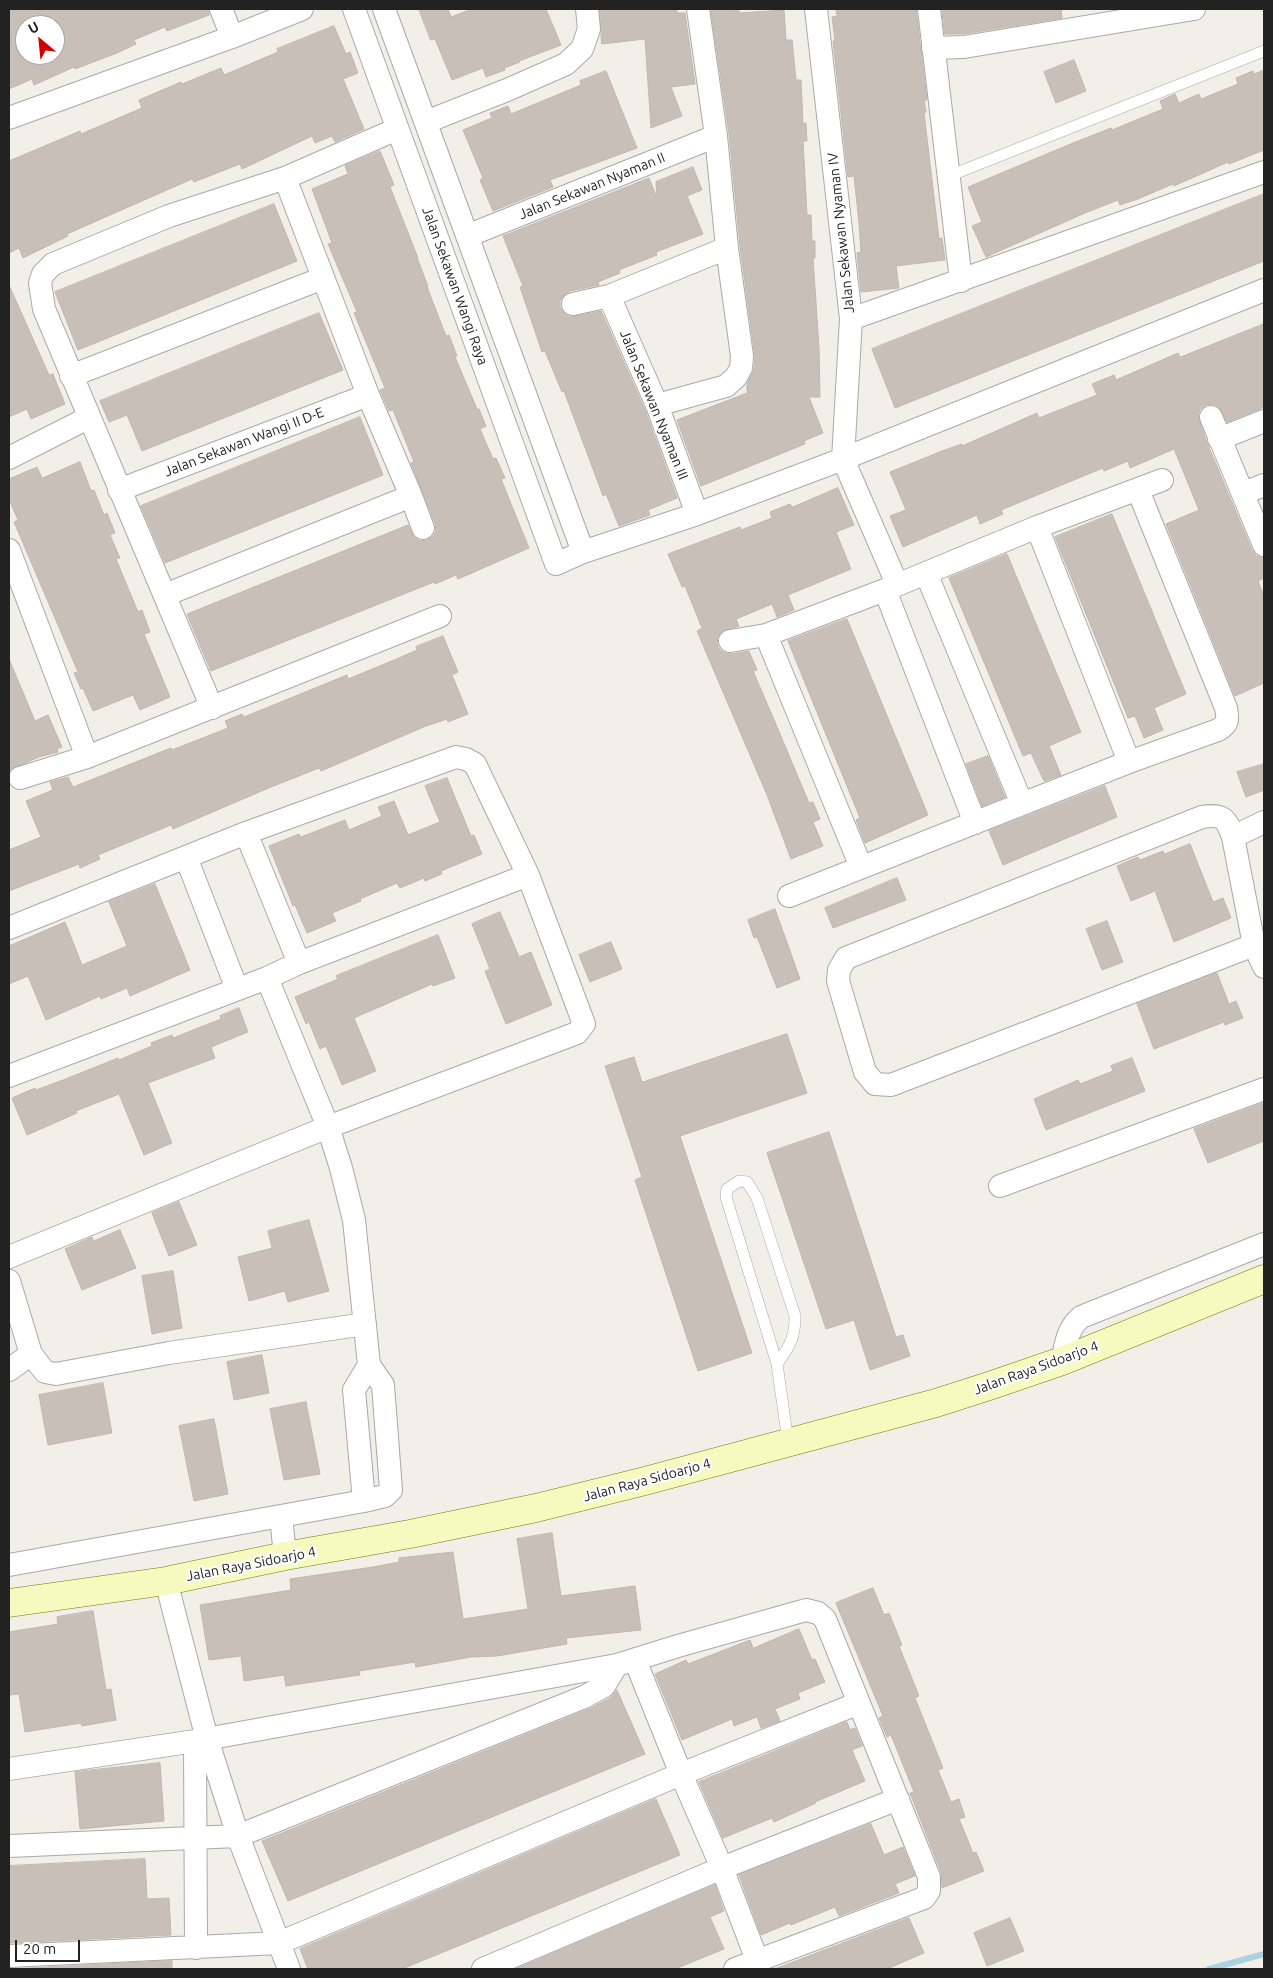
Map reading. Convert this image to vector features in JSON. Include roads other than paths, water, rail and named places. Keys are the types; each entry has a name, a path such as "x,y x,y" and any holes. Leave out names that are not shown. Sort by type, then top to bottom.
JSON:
{"street":[{"path":"221,9 232,38"},
{"path":"9,118 232,38 302,9"},
{"name":"Jalan Sekawan Wangi Raya","path":"354,9 556,564 583,552 384,9"},
{"path":"426,122 566,64 582,49 589,29 587,9"},
{"path":"657,405 726,386 736,377 741,368 742,356 727,248 716,136 698,9"},
{"name":"Jalan Sekawan Nyaman IV","path":"816,9 851,320 843,459"},
{"path":"929,9 961,281"},
{"path":"933,48 964,47 1194,9"},
{"path":"212,708 71,376 44,309 40,283 43,274 53,264 169,216 285,178 397,129"},
{"name":"Jalan Sekawan Nyaman II","path":"467,236 716,136"},
{"path":"851,320 1264,172"},
{"path":"285,178 368,395 411,496 422,528"},
{"path":"573,304 609,296 727,248"},
{"path":"71,376 324,278"},
{"path":"583,552 697,514 843,459 1264,290"},
{"name":"Jalan Sekawan Nyaman III","path":"609,296 657,405 697,514"},
{"name":"Jalan Sekawan Wangi II D-E","path":"119,490 368,395"},
{"path":"1211,417 1264,545"},
{"path":"9,458 88,418"},
{"path":"1219,439 1264,421"},
{"path":"843,459 975,823"},
{"path":"730,641 766,635 891,587 1037,527 1162,480"},
{"path":"1244,493 1264,485"},
{"path":"789,896 1129,762 1226,726 1228,720 1226,708 1138,490"},
{"path":"165,595 411,496"},
{"path":"1037,527 1129,762"},
{"path":"9,550 87,757"},
{"path":"926,573 1022,804"},
{"path":"20,778 87,757 440,616"},
{"path":"766,635 861,867"},
{"path":"9,928 246,833 456,757 466,759 475,764 528,875 584,1024 577,1034 328,1127 9,1257"},
{"path":"1254,946 891,1085 875,1084 865,1072 838,981 839,970 846,958 1202,817 1215,815 1222,818 1228,824 1233,837 1254,946 1264,966"},
{"path":"1233,837 1264,822"},
{"path":"246,833 300,964"},
{"path":"186,857 237,989"},
{"path":"9,1076 267,978 528,875"},
{"path":"9,1565 364,1501 385,1496 391,1490 382,1385 369,1365 354,1220 328,1127 267,978"},
{"path":"1000,1186 1264,1089"},
{"path":"1062,1361 1068,1333 1080,1317 1264,1244"},
{"name":"Jalan Raya Sidoarjo 4","path":"9,1603 166,1581 536,1508 936,1403 1062,1361 1264,1279"},
{"path":"9,1281 31,1354 45,1372 56,1374 169,1353 365,1324"},
{"path":"9,1370 31,1354"},
{"path":"281,1516 285,1556"},
{"path":"166,1581 201,1740 289,1969"},
{"path":"9,1769 201,1740 626,1663 678,1646 806,1610 818,1613 826,1619 898,1799 929,1877 929,1891 924,1898 735,1969"},
{"path":"626,1663 681,1774 722,1868 756,1960"},
{"path":"9,1846 238,1836 584,1697 604,1686 626,1663"},
{"path":"9,1956 279,1943 681,1774 859,1703"},
{"path":"196,1948 194,1839 201,1740"},
{"path":"483,1969 722,1868 898,1799"}],"lane":[{"path":"949,176 1264,51"},
{"path":"777,1364 791,1345 795,1330 794,1316 757,1198 747,1182 739,1180 727,1189 726,1198 777,1364 788,1442"}],"waterway":[{"path":"1209,1969 1264,1954"}]}
